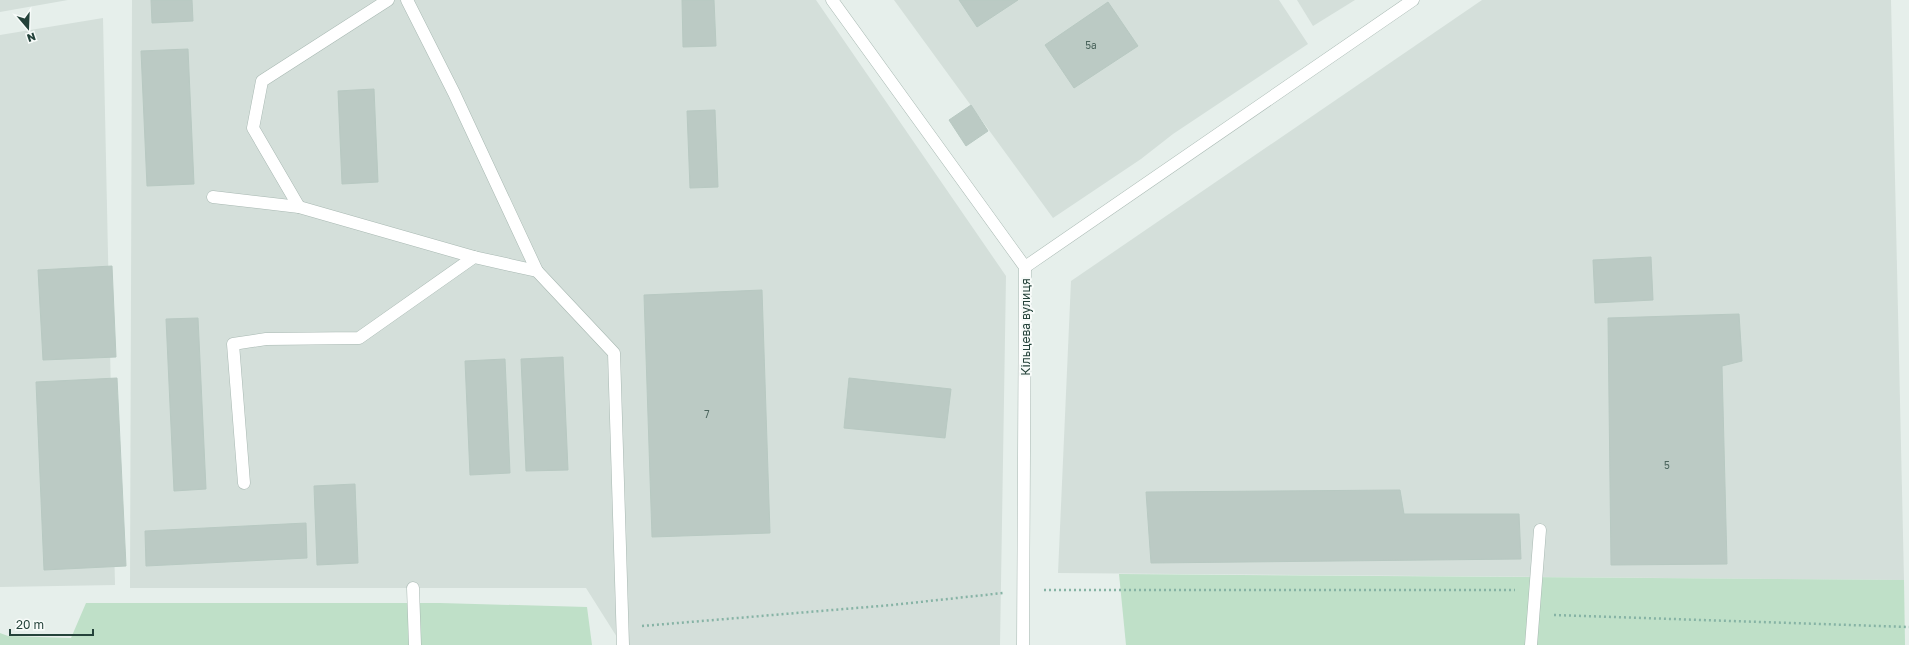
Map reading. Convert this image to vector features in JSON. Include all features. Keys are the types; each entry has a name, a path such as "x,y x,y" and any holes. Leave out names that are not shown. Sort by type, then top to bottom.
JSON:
{"street":[{"path":"299,207 253,128 262,81 388,0"},
{"path":"407,0 454,93 537,271 614,353 623,645"},
{"name":"Кільцева вулиця","path":"832,0 1025,267 1023,645"},
{"path":"1025,267 1413,0"},
{"path":"212,197 299,207 474,257 537,271"},
{"path":"244,483 233,344 266,338 359,338 474,257"},
{"path":"1531,645 1540,530"},
{"path":"413,588 415,645"}],"path":[{"path":"622,628 892,605 1024,590 1536,590"},
{"path":"1534,615 1909,627"}],"shaded area":[{"path":"0,0 68,0 0,12"},
{"path":"132,0 816,0 1006,276 1000,645 622,645 586,588 130,588"},
{"path":"894,0 1279,0 1308,44 1173,134 1141,159 1053,218"},
{"path":"1297,0 1355,0 1313,26"},
{"path":"1482,0 1891,0 1904,580 1058,573 1071,281"},
{"path":"103,18 115,585 0,587 0,35"}],"green space":[{"path":"1119,574 1904,580 1905,645 1126,645"},
{"path":"86,603 440,603 587,607 592,645 0,645 0,633 8,636 71,638"}],"building":[{"path":"151,0 192,0 193,21 152,23"},
{"path":"682,0 714,0 716,46 683,47"},
{"path":"959,0 1018,0 977,27"},
{"path":"1108,2 1138,46 1074,88 1045,45"},
{"path":"188,49 194,184 147,186 141,51"},
{"path":"374,89 378,182 342,184 338,91"},
{"path":"971,105 988,131 966,146 949,120"},
{"path":"715,110 718,187 690,188 687,111"},
{"path":"1651,257 1653,300 1595,303 1593,260"},
{"path":"112,266 116,357 43,360 38,270"},
{"path":"762,290 770,533 652,537 644,295"},
{"path":"1739,314 1742,361 1722,366 1727,564 1611,565 1608,318"},
{"path":"198,318 206,489 174,491 166,319"},
{"path":"563,357 568,470 526,471 521,359"},
{"path":"505,359 510,473 470,475 465,361"},
{"path":"117,378 126,566 44,570 36,382"},
{"path":"849,378 951,389 945,438 844,428"},
{"path":"355,484 358,563 317,565 314,486"},
{"path":"1400,490 1404,514 1519,514 1521,559 1151,563 1146,492"},
{"path":"306,523 307,558 146,566 145,531"}]}
